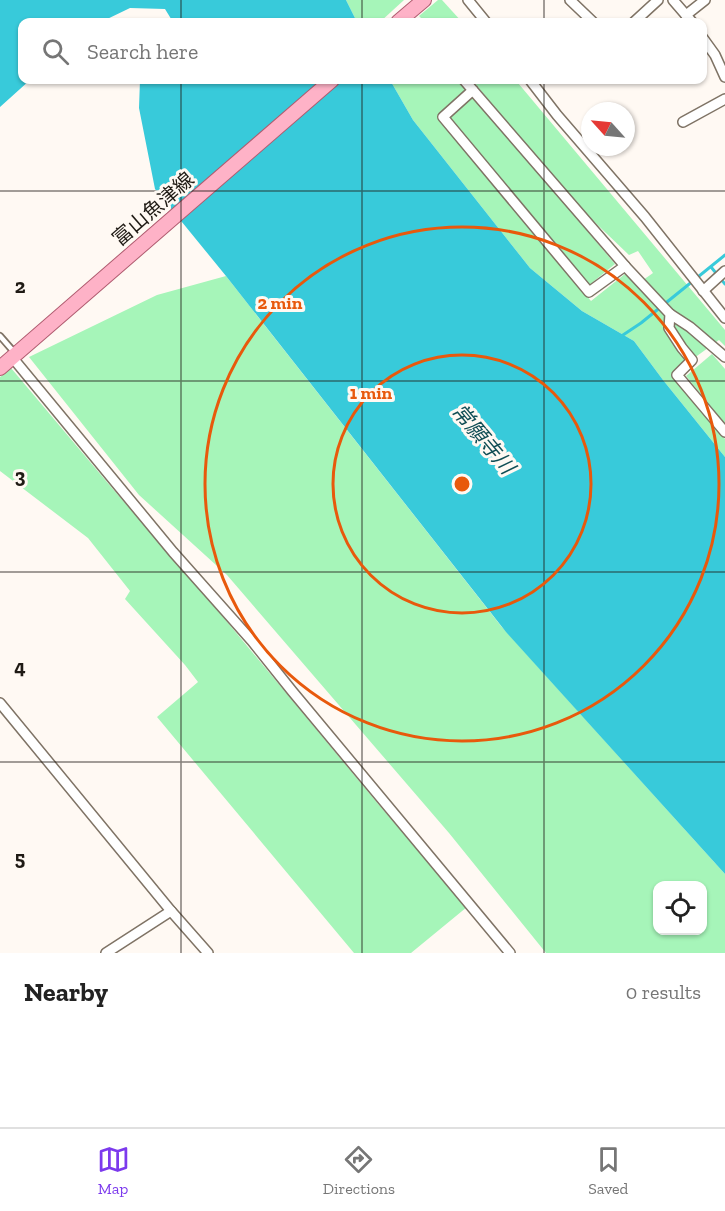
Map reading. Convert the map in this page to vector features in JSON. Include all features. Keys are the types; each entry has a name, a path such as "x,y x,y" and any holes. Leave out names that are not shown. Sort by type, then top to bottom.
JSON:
{"main road":[{"path":"403,18 424,0"},
{"name":"富山魚津線","path":"0,368 327,84"}],"street":[{"path":"468,0 483,18"},
{"path":"570,0 589,18"},
{"path":"638,18 658,0"},
{"path":"673,0 688,18"},
{"path":"690,18 705,0"},
{"path":"707,45 715,55 725,77"},
{"path":"468,84 625,266 670,314 690,327 725,357"},
{"path":"533,84 645,217 725,318"},
{"path":"473,90 443,117 590,292 625,266"},
{"path":"683,122 725,99"},
{"path":"703,291 725,271"},
{"path":"670,314 669,328 692,360 677,375 725,432"},
{"path":"16,354 173,552 252,641 510,953"},
{"path":"0,703 208,953"},
{"path":"106,953 171,911"}],"lane":[{"path":"0,336 16,354"}],"green space":[{"path":"346,0 404,0 384,18 355,18"},
{"path":"438,0 442,0 458,18 421,18 419,16"},
{"path":"392,84 462,84 466,89 438,118 591,301 625,274 636,285 653,273 638,251 629,255 583,211 475,84 519,84 725,330 725,346 719,340 672,374 725,439 725,457 634,341 582,311 530,268 413,120"},
{"path":"474,96 615,264 588,286 449,119"},
{"path":"226,276 501,626 725,874 725,953 546,953 449,833 227,575 139,495 29,357 157,295"},
{"path":"712,354 725,369 725,424 686,376"},
{"path":"11,368 467,907 411,953 354,953 157,717 198,682 125,599 130,591 88,538 0,471 0,377"}],"water":[{"path":"0,0 346,0 355,18 171,18 165,9 130,8 109,18 18,18 18,84 26,84 0,107"},
{"name":"常願寺川","path":"140,84 392,84 413,120 530,268 582,311 634,341 725,457 725,874 506,632 155,189 139,108"}],"waterway":[{"path":"620,337 641,323 725,255"},
{"path":"711,267 725,284"}]}
